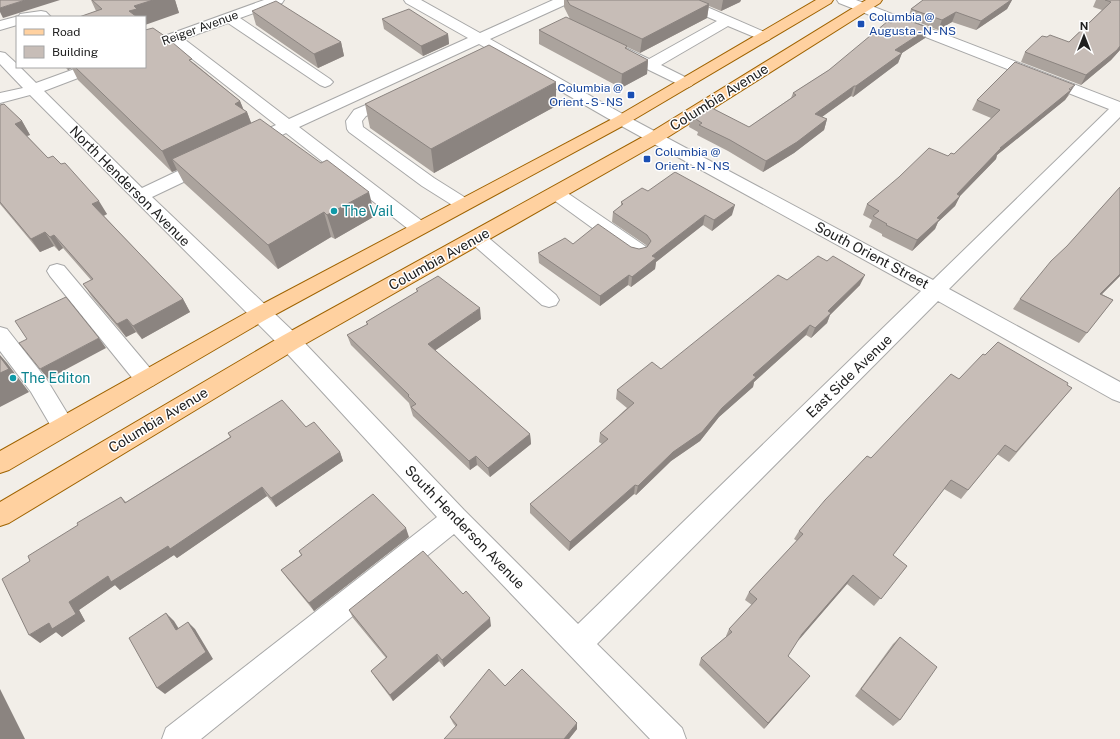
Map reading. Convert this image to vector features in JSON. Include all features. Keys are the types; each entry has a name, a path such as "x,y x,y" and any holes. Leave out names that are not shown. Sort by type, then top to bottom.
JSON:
{"main road":[{"name":"Columbia Avenue","path":"0,463 260,314 622,120 826,0"},
{"name":"Columbia Avenue","path":"0,514 290,342 557,194 654,138 869,4"}],"street":[{"name":"Reiger Avenue","path":"146,48 277,0"},
{"name":"South Orient Street","path":"411,0 654,138 937,290 1120,393"},
{"path":"140,196 286,126 564,0"},
{"path":"680,0 764,37"},
{"path":"844,0 869,4 1120,108"},
{"path":"229,18 325,82"},
{"path":"0,26 16,20"},
{"path":"649,65 728,21"},
{"path":"174,38 419,228"},
{"path":"608,44 686,83"},
{"path":"484,58 502,52"},
{"name":"North Henderson Avenue","path":"0,56 32,90 260,314"},
{"path":"0,98 32,90 91,68"},
{"path":"408,91 360,113 354,121 355,129 428,182 463,204"},
{"name":"East Side Avenue","path":"578,643 1120,108"},
{"path":"557,194 638,252"},
{"path":"477,238 549,300"},
{"path":"57,271 146,379"},
{"name":"South Henderson Avenue","path":"260,314 290,342 455,518 671,739"},
{"path":"0,335 39,386 63,426"},
{"path":"177,739 455,518"}],"building":[{"path":"0,0 25,0 0,8"},
{"path":"92,0 153,0 134,6 137,9 129,11 136,16 82,16 102,9"},
{"path":"567,0 699,0 709,4 642,39 570,5"},
{"path":"923,0 1011,0 981,21 956,12 942,20 911,9"},
{"path":"1105,0 1120,0 1120,46 1086,75 1025,52 1042,36 1047,37 1050,35 1069,42 1111,2"},
{"path":"276,1 341,42 314,54 252,11"},
{"path":"409,9 448,34 421,46 382,19"},
{"path":"566,17 627,46 625,48 648,60 622,74 539,30"},
{"path":"899,17 929,28 895,50 902,53 815,114 827,119 797,142 766,161 730,140 699,125 702,123 691,116 706,105 749,127 796,95 793,93 829,70 888,21 891,23"},
{"path":"153,28 166,37 192,59 189,60 240,101 235,104 247,112 162,151 76,68 146,68 146,30"},
{"path":"489,45 556,82 431,149 365,104"},
{"path":"1015,62 1075,85 1069,89 1071,90 1000,148 957,194 960,196 937,218 940,219 917,240 886,225 887,224 873,216 879,211 867,204 899,177 929,148 948,156 951,153 954,154 1000,110 977,100"},
{"path":"4,104 22,121 15,124 48,158 53,156 61,164 65,163 99,201 92,204 183,299 133,326 127,319 117,324 83,284 93,279 54,235 50,237 45,232 31,239 0,202 0,105"},
{"path":"260,119 321,163 327,160 369,192 327,215 324,212 268,245 172,159"},
{"path":"675,172 735,205 714,220 705,215 652,256 656,258 632,277 629,275 600,296 538,253 565,238 573,244 598,224 631,247 639,249 647,247 651,241 647,235 613,212 623,204 621,202 642,188 648,191"},
{"path":"1120,187 1120,274 1100,294 1113,300 1087,333 1020,299 1051,261 1067,246"},
{"path":"818,256 827,261 833,256 865,275 828,311 831,313 815,328 810,325 753,375 756,377 722,408 702,432 673,452 638,486 635,485 570,542 530,504 608,439 600,433 634,403 617,390 652,362 661,369 778,275 787,280"},
{"path":"438,276 480,308 428,344 530,434 488,468 476,456 469,461 411,407 416,404 408,396 409,395 347,335 368,324 366,322 418,291 416,289"},
{"path":"66,297 99,338 40,369 19,343 27,339 15,321"},
{"path":"998,342 1068,383 1067,385 1072,388 1016,452 1005,445 968,490 951,480 893,555 907,566 881,599 853,575 802,634 788,656 810,676 768,723 701,658 732,632 729,629 757,599 749,592 803,534 799,531 825,500 867,456 871,458 951,374 959,379 983,354 985,355"},
{"path":"0,357 9,369 0,373"},
{"path":"282,400 306,427 314,422 340,452 271,498 262,487 170,549 168,546 111,582 108,576 69,602 76,614 52,629 49,623 29,635 2,579 30,561 28,556 78,525 77,523 121,497 125,503 231,437 228,433"},
{"path":"373,494 406,528 309,603 281,570 302,555 299,551"},
{"path":"423,551 463,594 466,591 490,618 442,660 437,654 390,695 371,671 387,657 349,610"},
{"path":"166,613 176,630 188,622 206,652 157,688 129,638"},
{"path":"900,637 937,667 900,720 861,689"},
{"path":"489,669 505,686 522,669 577,723 564,739 444,739 457,725 450,717"}],"place":[{"name":"Columbia @ Augusta - N - NS","path":"861,24"},
{"name":"Columbia @ Orient - S - NS","path":"631,95"},
{"name":"Columbia @ Orient - N - NS","path":"647,159"},
{"name":"The Vail","path":"334,211"},
{"name":"The Editon","path":"13,378"}]}
